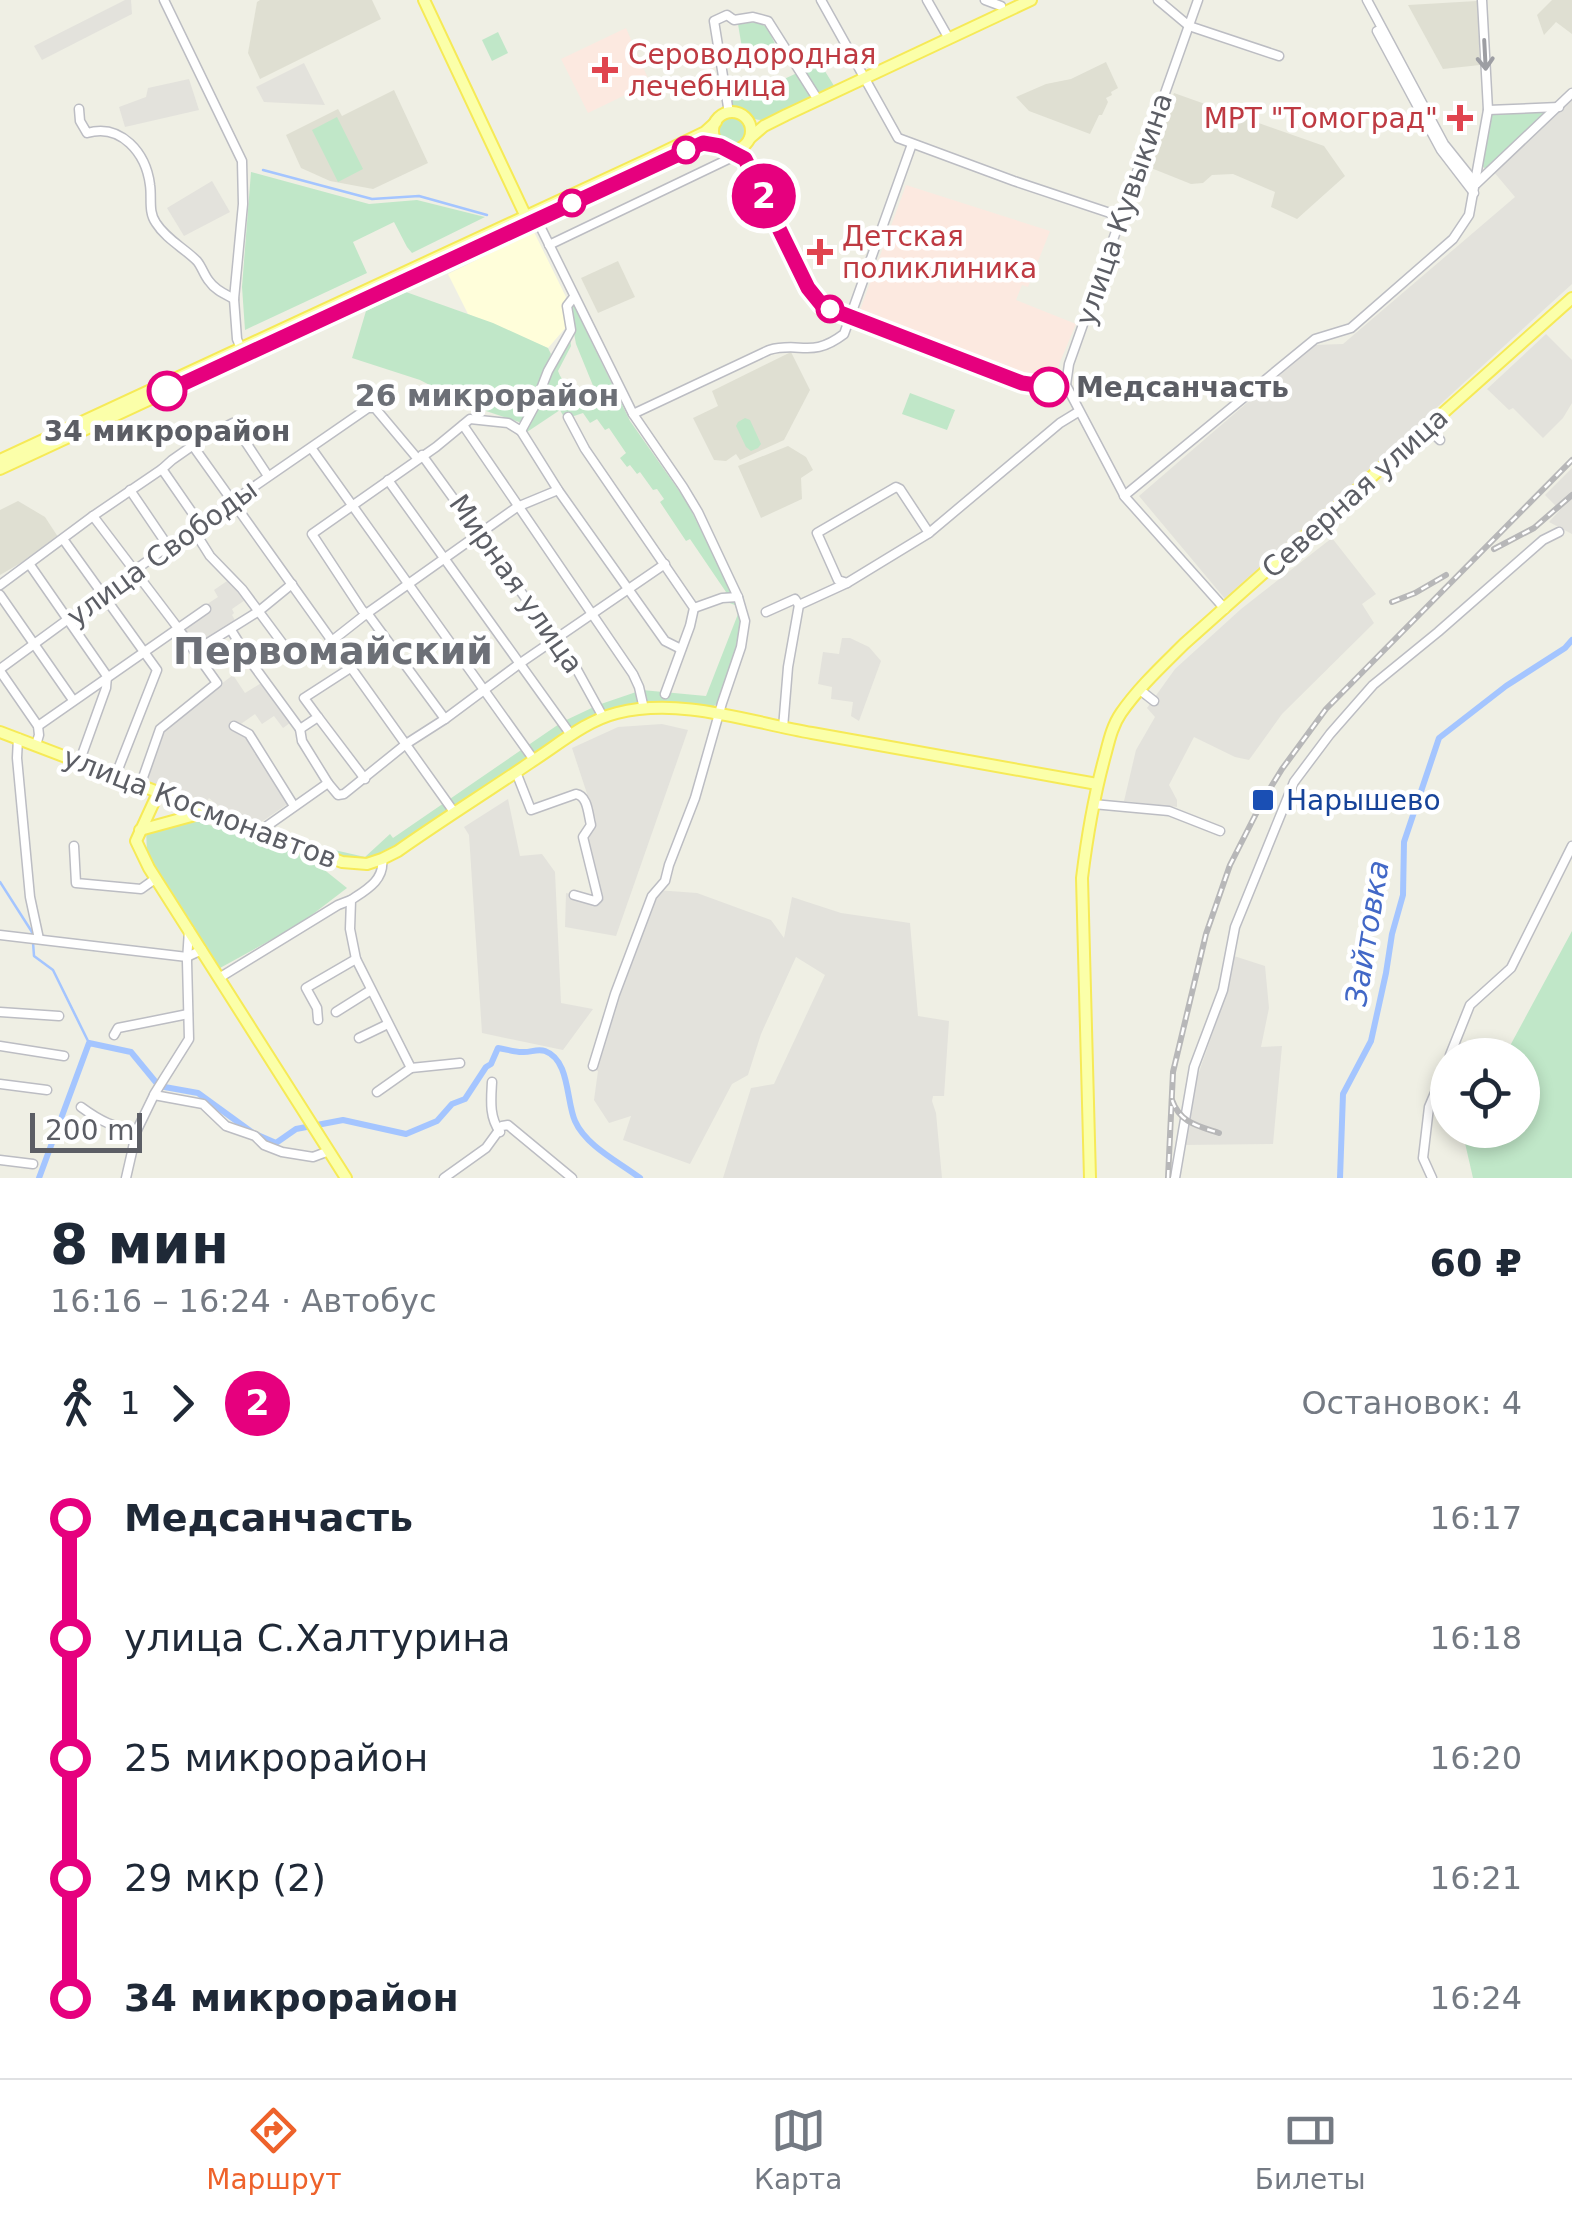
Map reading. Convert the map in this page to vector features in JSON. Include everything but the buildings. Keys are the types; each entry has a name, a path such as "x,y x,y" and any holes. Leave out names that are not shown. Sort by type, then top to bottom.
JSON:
{"main road":[{"path":"424,0 531,218"},
{"path":"0,470 8,459 697,145 737,146 786,115 1008,6 1031,0"},
{"path":"531,218 705,132 728,113 763,121 786,115"},
{"path":"737,146 750,126 744,116"},
{"path":"716,122 714,137 737,146"},
{"name":"Северная улица","path":"1090,1178 1082,878 1112,728 1140,690 1176,652 1572,298"},
{"path":"382,860 570,736 602,718 644,709 720,714 1098,784"},
{"name":"улица Космонавтов","path":"0,732 342,862 367,864 382,860"},
{"path":"158,793 136,846 346,1178"},
{"path":"140,830 207,812"}],"street":[{"path":"164,0 242,161 243,204 234,299 237,339 242,351"},
{"path":"821,0 896,136 1122,217"},
{"path":"927,0 948,37"},
{"path":"985,0 1008,6"},
{"path":"1158,0 1189,26 1279,56"},
{"name":"улица Кувыкина","path":"1066,385 1070,364 1198,0"},
{"path":"1364,0 1444,144 1475,188"},
{"path":"1124,496 1315,339 1351,328 1462,228 1475,188 1488,110 1482,0"},
{"path":"728,113 714,22 727,15 734,20 754,17 768,21 818,100"},
{"path":"1475,188 1572,93"},
{"path":"1488,110 1559,107"},
{"path":"79,109 87,133 116,132 136,147 150,182 155,222 199,263 208,281 234,299"},
{"path":"700,119 705,132"},
{"path":"633,414 769,350 784,345 809,350 844,334 912,144"},
{"path":"549,245 668,188 737,146 745,154 808,288 821,304 1022,383 1043,388 1066,385 1124,496 1225,609"},
{"path":"531,218 549,245 633,414 690,498 738,597 745,628 696,798 665,881 652,896 593,1066"},
{"path":"521,431 572,330 567,306 574,297"},
{"name":"улица Свободы","path":"0,670 268,476 368,408 375,408"},
{"name":"Мирная улица","path":"375,408 480,533 587,685 602,718"},
{"path":"799,605 847,583 929,533 1060,422 1078,412"},
{"path":"568,417 585,449 694,608"},
{"path":"445,719 312,534 470,419 508,424 521,431 665,642 681,649"},
{"path":"0,585 219,429 233,424 268,476"},
{"path":"463,426 633,674 644,709"},
{"path":"1428,428 1440,440"},
{"path":"193,446 454,812"},
{"path":"312,448 534,760"},
{"path":"162,469 210,556 242,589 297,662"},
{"path":"388,480 570,736"},
{"path":"847,583 838,580 817,533 896,487 929,533"},
{"path":"130,490 168,546"},
{"path":"333,640 516,507 558,490"},
{"path":"93,516 217,684 160,729 140,786"},
{"path":"1175,1178 1194,1067 1223,990 1235,927 1294,782 1373,685 1543,540 1559,532"},
{"path":"63,539 157,670 115,777"},
{"path":"30,564 107,676 79,763"},
{"path":"231,630 300,729 302,740 338,795 365,780 406,744 664,564"},
{"path":"195,652 260,612 292,584"},
{"path":"0,595 73,700"},
{"path":"694,608 738,597"},
{"path":"766,612 794,599 799,605 782,728"},
{"path":"664,694 694,608"},
{"path":"38,726 206,609"},
{"path":"352,667 304,698 365,780"},
{"path":"0,670 38,726 36,746"},
{"path":"1140,690 1154,701"},
{"path":"300,729 318,717"},
{"path":"234,726 249,734 294,806"},
{"path":"18,738 30,897 40,939"},
{"path":"516,772 531,810 576,794 584,799 591,826 583,836 598,898 595,901 574,895"},
{"path":"266,834 267,826 328,783"},
{"path":"1094,804 1178,814 1220,830"},
{"path":"74,846 76,883 142,888 156,879"},
{"path":"1457,1038 1470,1005 1511,968 1572,846"},
{"name":"улица Космонавтов","path":"220,978 369,888 384,869 382,860"},
{"path":"351,900 350,929 356,960 412,1068"},
{"path":"126,1178 138,1130 189,1039 189,930"},
{"path":"0,935 187,958 202,950"},
{"path":"318,1020 317,1008 306,988 356,960"},
{"path":"336,1012 371,990"},
{"path":"0,1012 58,1016"},
{"path":"114,1035 118,1028 188,1014"},
{"path":"359,1038 388,1024"},
{"path":"0,1046 64,1056"},
{"path":"377,1092 412,1068 460,1063"},
{"path":"492,1082 491,1110 500,1132"},
{"path":"0,1084 47,1090"},
{"path":"155,1094 203,1104 226,1126 255,1136 282,1152 313,1157 328,1150"},
{"path":"81,1107 114,1128 138,1130"},
{"path":"1430,1107 1423,1158 1432,1178"},
{"path":"444,1178 486,1148 502,1126 508,1124 572,1178"},
{"path":"0,1160 32,1164"}],"shaded area":[{"path":"131,0 132,14 42,60 34,46"},
{"path":"260,0 372,0 381,19 260,79 248,53"},
{"path":"1552,0 1572,0 1572,34 1556,22 1544,35 1537,15"},
{"path":"1477,1 1480,65 1443,69 1408,5"},
{"path":"757,22 767,27 776,46 744,60 738,24"},
{"name":"Сероводородная лечебница","path":"626,28 650,83 588,113 561,59"},
{"path":"498,32 508,53 492,61 482,40"},
{"path":"1106,62 1118,88 1106,98 1108,102 1090,134 1029,111 1016,97 1046,84 1071,79"},
{"path":"304,63 325,105 264,102 256,87"},
{"path":"816,64 836,89 820,96 803,74"},
{"path":"797,73 811,100 762,120 731,110 730,102 734,99 740,100"},
{"path":"189,79 199,110 125,127 119,107 146,97 148,88"},
{"path":"394,90 428,163 373,189 330,181 301,168 286,135 338,109 342,116"},
{"path":"1174,93 1324,146 1345,176 1297,219 1271,207 1275,192 1233,174 1212,175 1203,183 1191,184 1146,166"},
{"path":"1572,96 1572,284 1226,600 1139,496 1314,345 1343,344 1515,197 1493,171"},
{"path":"1489,113 1545,114 1484,168"},
{"path":"337,117 363,169 338,182 312,130"},
{"path":"731,118 741,122 745,132 741,142 731,146 721,142 717,132 721,122"},
{"path":"251,172 369,204 417,200 485,217 412,253 394,222 353,242 367,273 245,330 242,287"},
{"path":"212,181 230,212 184,236 167,208"},
{"path":"906,185 1050,231 1028,287 1022,285 1016,300 1076,324 1055,374 1039,379 859,313"},
{"path":"534,232 566,297 568,325 548,348 468,314 448,274"},
{"path":"618,261 635,297 598,313 581,278"},
{"path":"406,292 493,323 548,348 551,354 522,423 468,405 420,380 352,358 366,311"},
{"path":"573,304 630,421 687,502 741,611 742,634 718,703 711,708 608,713 379,858 348,861 269,830 365,857 390,834 393,838 562,722 598,705 642,690 706,696 738,614 735,605 718,599 726,592 660,502 664,499 640,472 627,467 620,458 626,453 609,428 605,430 597,419 590,423 583,413 565,419 560,410 524,434 549,373 570,337 571,346 558,371 572,388 594,388 576,344 569,307"},
{"path":"1546,334 1572,360 1572,403 1543,438 1487,389"},
{"path":"791,352 810,390 784,440 740,460 736,454 726,461 714,460 693,418 718,406 712,391"},
{"path":"910,393 955,410 947,430 902,414"},
{"path":"745,418 750,420 761,444 751,451 736,426"},
{"path":"788,446 806,457 813,470 801,478 802,499 761,518 738,466"},
{"path":"1572,468 1572,534 1549,522 1560,510 1545,495"},
{"path":"18,501 45,517 60,540 0,575 0,510"},
{"path":"1332,538 1376,594 1362,604 1374,623 1282,714 1249,760 1194,737 1169,785 1177,807 1124,801 1136,750 1155,717 1147,708 1175,669 1241,609"},
{"path":"230,579 248,598 232,609 237,624 196,649 177,624 218,597 214,590"},
{"path":"842,638 869,647 881,661 859,721 851,716 853,702 831,699 832,687 818,684 823,652 839,654"},
{"path":"233,675 245,693 263,682 290,723 283,728 274,716 262,724 255,714 238,726 289,803 257,825 226,812 209,798 204,805 143,779 161,730"},
{"path":"662,724 688,730 616,936 565,927 566,893 603,901 583,840 596,821 572,748 618,727"},
{"path":"508,799 520,856 542,854 555,872 561,1003 593,1009 563,1050 482,1033 469,835 464,827"},
{"path":"192,820 302,852 347,888 300,924 220,968 147,853 146,829"},
{"path":"656,890 697,893 771,920 784,938 792,897 841,913 910,923 918,1016 949,1021 944,1096 933,1096 932,1101 942,1178 723,1178 751,1088 774,1084 825,975 796,957 761,1034 748,1075 732,1084 690,1164 623,1140 631,1116 609,1123 594,1100 598,1071 592,1068"},
{"path":"1572,931 1572,1178 1473,1178 1466,1148 1540,1148 1540,1038 1514,1038"},
{"path":"1234,956 1265,966 1269,1008 1261,1047 1282,1046 1273,1144 1182,1145 1193,1089"}],"waterway":[{"path":"263,170 372,199 419,196 487,215"},
{"name":"Зайтовка","path":"1340,1178 1343,1094 1371,1041 1403,895 1404,842 1439,738 1572,640"},
{"path":"0,882 32,936"},
{"path":"33,942 34,956 53,970 89,1043"},
{"name":"Зайтовка","path":"39,1178 89,1043 131,1052 159,1086 198,1093 253,1133 276,1143 296,1129 343,1120 406,1134 437,1121 452,1104 465,1099 498,1048 519,1052 542,1050 559,1063 580,1130 595,1146 640,1178"}],"railway":[{"path":"1168,1178 1173,1072 1206,934 1230,865 1263,800 1326,709 1572,460"},
{"path":"1494,549 1534,528 1572,495"},
{"path":"1392,602 1446,575"},
{"path":"1172,1100 1185,1119 1219,1133"}],"bus line":[{"name":"2","path":"167,391 703,143 720,146 745,159 808,288 821,304 1022,383 1049,387"}],"place":[{"name":"Сероводородная лечебница","path":"605,70"},
{"name":"МРТ \"Томоград\"","path":"1460,118"},
{"name":"Детская поликлиника","path":"820,252"},
{"name":"Медсанчасть","path":"1049,387"},
{"name":"34 микрорайон","path":"167,391"},
{"name":"Нарышево","path":"1263,800"}],"district":[{"name":"26 микрорайон","path":"487,395"},
{"name":"Первомайский","path":"333,651"}]}
